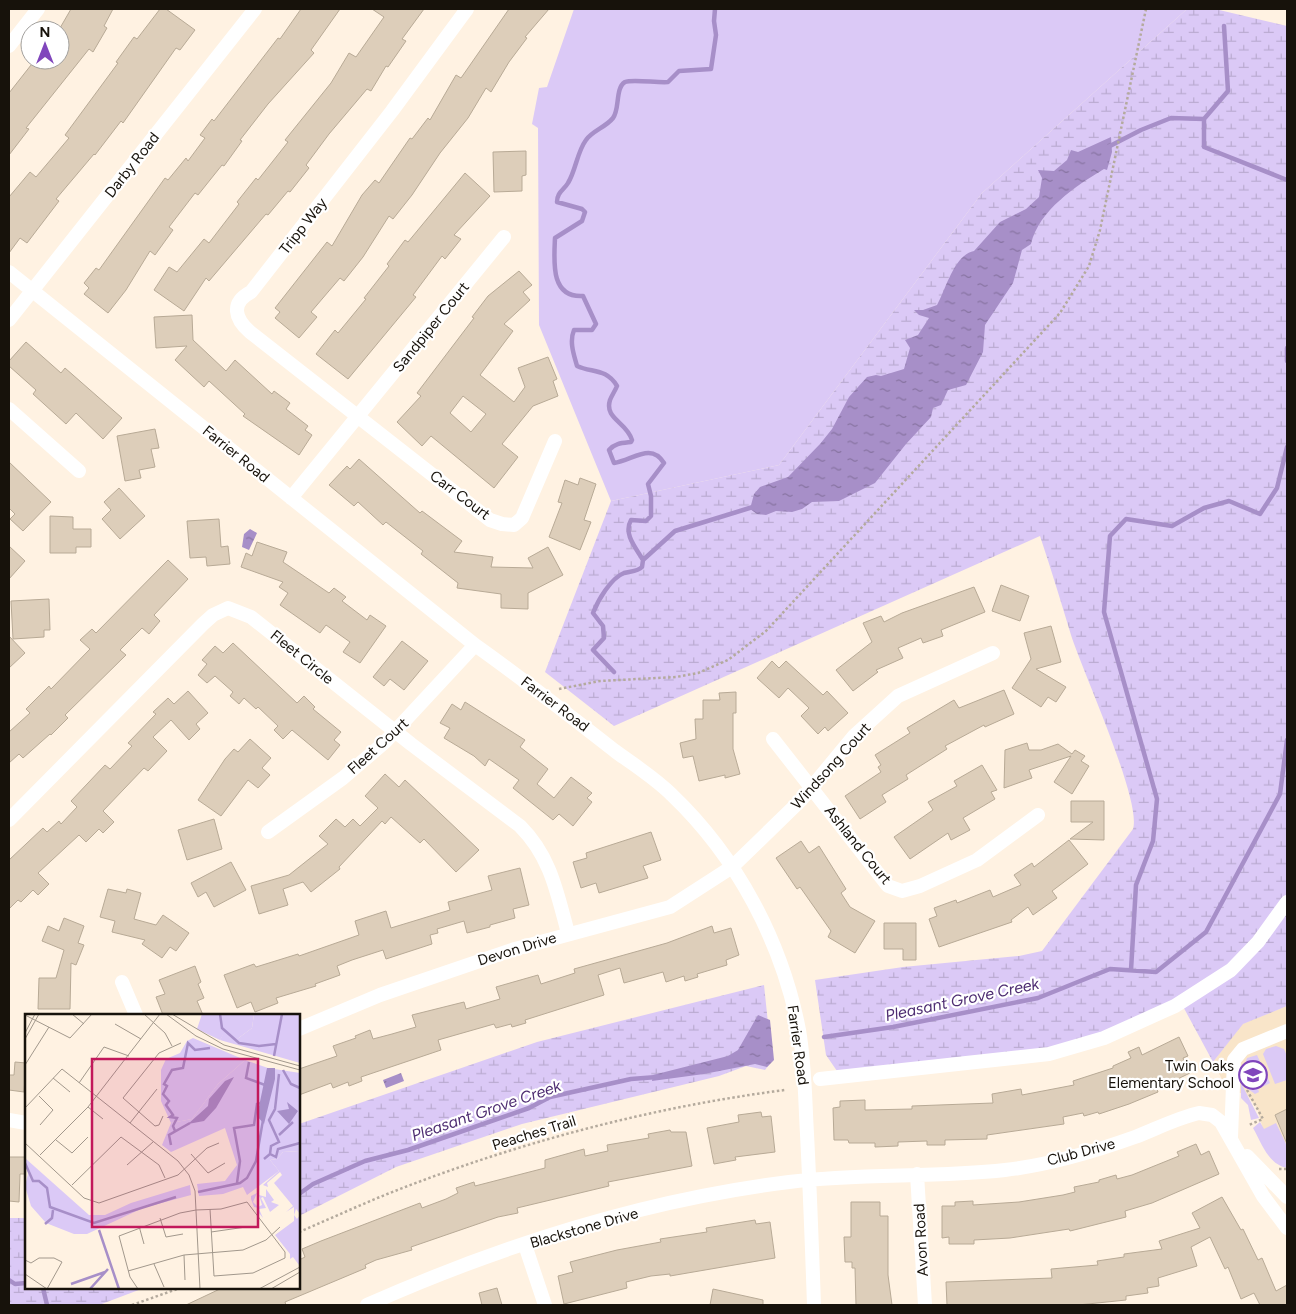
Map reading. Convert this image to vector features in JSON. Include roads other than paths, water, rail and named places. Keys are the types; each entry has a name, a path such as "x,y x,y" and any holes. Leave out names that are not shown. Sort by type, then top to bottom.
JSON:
{"street":[{"path":"9,46 38,9"},
{"name":"Darby Road","path":"9,320 255,9"},
{"name":"Tripp Way","path":"359,417 244,326 237,315 238,307 240,300 251,292 392,111 467,9"},
{"name":"Sandpiper Court","path":"291,498 504,237"},
{"name":"Farrier Road","path":"9,272 475,645 555,702 672,794 711,838 732,867 756,906 771,939 790,996 799,1031 809,1180 814,1305"},
{"path":"9,409 79,471"},
{"name":"Carr Court","path":"359,417 456,495 490,520 502,524 514,525 522,518 555,441"},
{"name":"Fleet Circle","path":"9,820 213,615 228,608 251,616 396,732 520,826 534,840 544,856 551,873 568,934"},
{"name":"Fleet Court","path":"268,832 343,778 396,732 475,645"},
{"name":"Windsong Court","path":"732,867 812,788 854,736 898,696 993,653"},
{"name":"Ashland Court","path":"773,739 888,886 902,891 920,886 976,860 1038,814"},
{"name":"Devon Drive","path":"300,1028 396,990 568,934 670,907 732,867"},
{"path":"820,1079 1049,1054 1104,1038 1175,1006 1232,970 1258,942 1287,902"},
{"path":"122,982 136,1014"},
{"path":"1287,1031 1243,1049 1234,1060 1233,1141 1287,1197"},
{"name":"Club Drive","path":"809,1180 1006,1170 1066,1158 1118,1143 1199,1113 1212,1115 1221,1122 1263,1196 1287,1228"},
{"path":"9,1120 25,1123"},
{"name":"Avon Road","path":"917,1174 925,1305"},
{"name":"Blackstone Drive","path":"367,1305 442,1274 578,1228 683,1201 809,1180"},
{"path":"525,1245 545,1305"}],"water":[{"path":"1111,137 1112,152 1107,170 1104,169 1093,176 1060,200 1042,220 1031,244 1022,250 1013,283 985,325 983,352 966,385 948,390 941,405 933,408 931,417 906,444 875,483 839,501 812,502 802,509 792,512 776,511 766,515 757,514 750,509 754,494 760,487 788,477 820,444 832,429 849,397 867,377 881,376 904,369 910,348 905,340 918,335 929,318 919,315 914,310 923,310 937,305 951,274 961,259 974,251 1000,222 1026,209 1039,197 1042,178 1038,170 1054,171 1067,160 1071,150 1078,152"},
{"path":"250,529 257,533 249,550 242,547 244,534"},
{"path":"758,1015 770,1020 774,1060 767,1067 755,1064 704,1074 652,1081 653,1075 728,1056 738,1050"},
{"path":"401,1073 404,1081 386,1088 383,1080"}],"waterway":[{"path":"643,560 631,541 629,525 631,520 646,521 651,516 651,496 648,484 664,463 659,457 647,453 614,463 609,450 616,445 631,442 632,440 626,429 610,412 610,400 617,386 608,376 577,366 572,344 574,330 592,330 596,324 583,296 572,295 565,291 559,285 556,276 555,238 582,221 585,212 582,209 557,202 557,199 559,193 571,178 586,140 613,118 620,89 625,82 668,82 679,71 711,69 716,35 715,9"},
{"path":"1224,26 1228,91 1204,119 1204,147 1287,180"},
{"path":"1108,147 1141,130 1171,118 1204,119"},
{"path":"1287,348 1287,361"},
{"path":"1131,970 1136,885 1153,841 1157,799 1104,612 1110,536 1126,519 1172,526 1204,508 1229,501 1260,514 1277,488 1287,447"},
{"path":"614,672 593,650 604,638 603,626 593,613 610,584 624,573 640,569 643,560 675,531 756,506"},
{"name":"Pleasant Grove Creek","path":"824,1037 893,1027 1038,998 1110,969 1156,972 1206,932 1280,794 1287,740"},
{"name":"Pleasant Grove Creek","path":"300,1193 313,1184 365,1161 408,1150 529,1108 550,1097 631,1079 657,1077"},
{"name":"Pleasant Grove Creek","path":"9,1280 15,1284 25,1283"},
{"path":"43,1289 47,1305"}],"place":[{"name":"Twin Oaks Elementary School","path":"1253,1075"}]}
